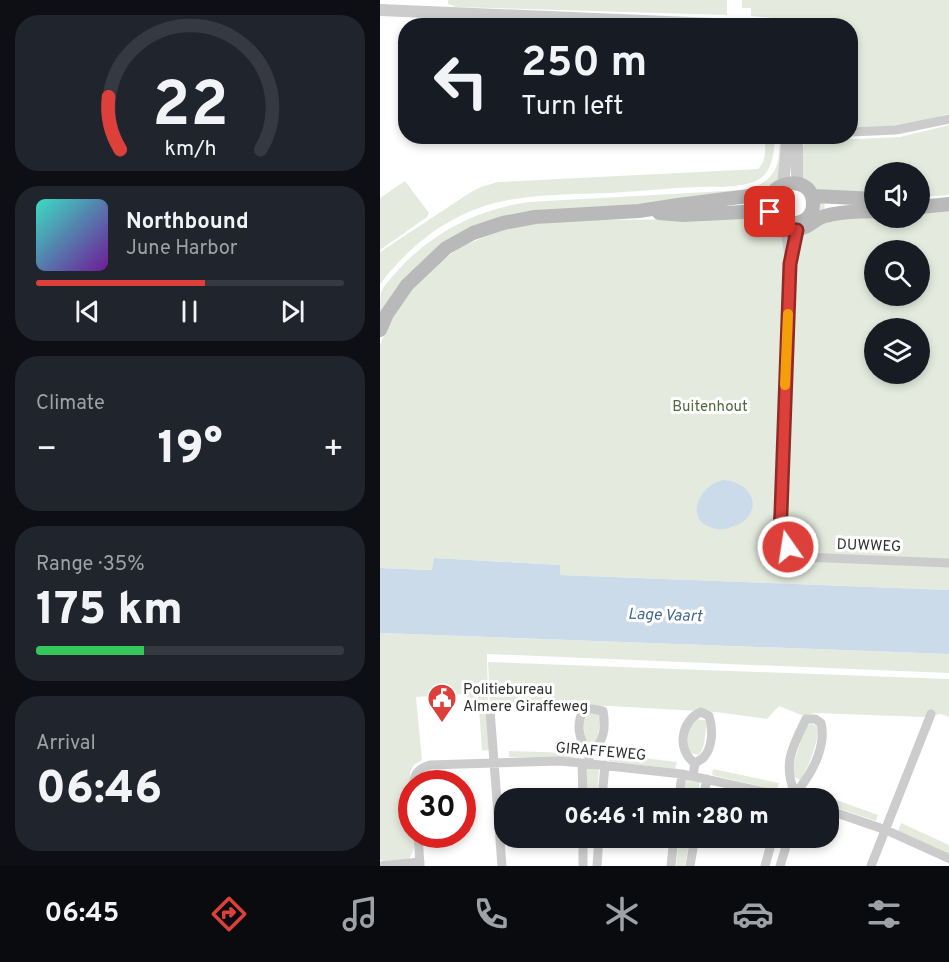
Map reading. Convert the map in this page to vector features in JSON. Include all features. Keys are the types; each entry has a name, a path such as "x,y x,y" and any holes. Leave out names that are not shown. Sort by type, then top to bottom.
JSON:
{"main road":[{"path":"773,215 769,200 784,187"},
{"path":"638,212 784,187 805,188 815,196 864,198"},
{"path":"801,223 813,204 811,194"},
{"path":"930,200 949,200"},
{"path":"930,205 949,200"},
{"path":"380,330 407,285 446,248 473,233 503,223 535,217 638,212 769,217 773,215 801,223 836,213 864,212"}],"street":[{"path":"380,10 570,18"},
{"path":"858,132 896,130 950,119"},
{"path":"784,187 797,144"},
{"name":"DUWWEG","path":"801,223 790,264 780,532 788,547 803,557 950,563"},
{"path":"490,710 502,866"},
{"path":"583,788 585,763 602,739 604,711 584,710 579,717 583,746 590,753"},
{"path":"693,776 695,763 704,757 711,736 712,724 709,716 701,712 689,721 683,736 683,749 688,759 695,763"},
{"path":"871,866 931,714"},
{"path":"806,719 815,719 821,723 823,729 820,749 813,769 803,785 790,797 788,771 793,747 806,719"},
{"name":"GIRAFFEWEG","path":"420,770 430,765 559,761 682,774 748,788"},
{"path":"603,788 605,765"},
{"path":"680,788 682,774"},
{"path":"705,788 707,779"},
{"path":"839,814 886,830 950,859"},
{"path":"380,866 420,864 419,848"},
{"path":"583,848 583,866"},
{"path":"597,866 598,848"},
{"path":"671,866 673,848"},
{"path":"690,866 693,848"},
{"path":"766,866 770,848"},
{"path":"780,866 786,848"}],"green space":[{"path":"448,0 727,0 727,15 456,7 448,4"},
{"path":"742,0 949,0 949,114 908,124 858,128 858,18 773,18 751,16 751,8 742,8"},
{"name":"Buitenhout","path":"949,125 949,195 930,196 930,162 864,162 864,196 825,194 824,220 864,218 864,228 930,228 930,209 949,207 949,590 560,575 560,565 434,558 433,570 380,568 380,345 389,323 411,288 436,265 467,244 507,228 562,220 757,219 772,225 782,237 798,239 816,224 802,179 802,149 804,144 858,144 858,139 900,137"},
{"path":"765,144 774,144 768,171 762,177 746,184 539,196 495,203 475,209 423,239 380,284 380,252 481,187 498,182 758,169 764,158"},
{"path":"780,144 784,144 782,175 774,187 476,227 380,319 381,292 399,269 426,244 474,217 510,205 529,202 749,189 770,177 778,160"},
{"path":"405,181 429,213 427,217 380,250 380,198"},
{"path":"380,633 949,654 949,673 487,654 488,703 466,702 465,694 416,697 422,760 411,770 398,770 398,848 414,848 409,859 383,863 380,859"},
{"path":"488,662 949,679 949,717 941,714 924,717 815,713 804,716 779,706 767,719 716,712 490,703"},
{"path":"479,708 487,708 489,750 482,751"},
{"path":"598,714 601,718 595,744 588,745 585,737 582,716"},
{"path":"695,719 707,722 704,744 699,755 690,753 688,745 689,731"},
{"path":"811,724 818,729 817,740 800,780 794,777 792,769 804,730 807,725"},
{"path":"509,751 572,753 573,759 509,757"},
{"path":"609,754 677,762 675,769 609,761"},
{"path":"586,768 599,769 598,788 587,788"},
{"path":"713,769 779,783 778,788 768,788 712,775"},
{"path":"686,779 700,781 699,788 685,788"},
{"path":"839,801 878,815 876,821 839,808"},
{"path":"901,823 949,845 949,854 898,831"},
{"path":"678,848 688,848 685,866 676,866"}],"water":[{"path":"724,480 744,487 749,492 753,504 744,521 726,529 718,529 704,524 697,511 698,503 708,488"},
{"name":"Lage Vaart","path":"434,558 560,565 560,575 949,590 949,654 380,633 380,568 432,570"}],"slow traffic":[{"path":"785,385 788,314"}],"place":[{"name":"Politiebureau Almere Giraffeweg","path":"442,724"}],"route":[{"path":"770,212 780,226 797,230 790,264 780,532 788,547"}]}
